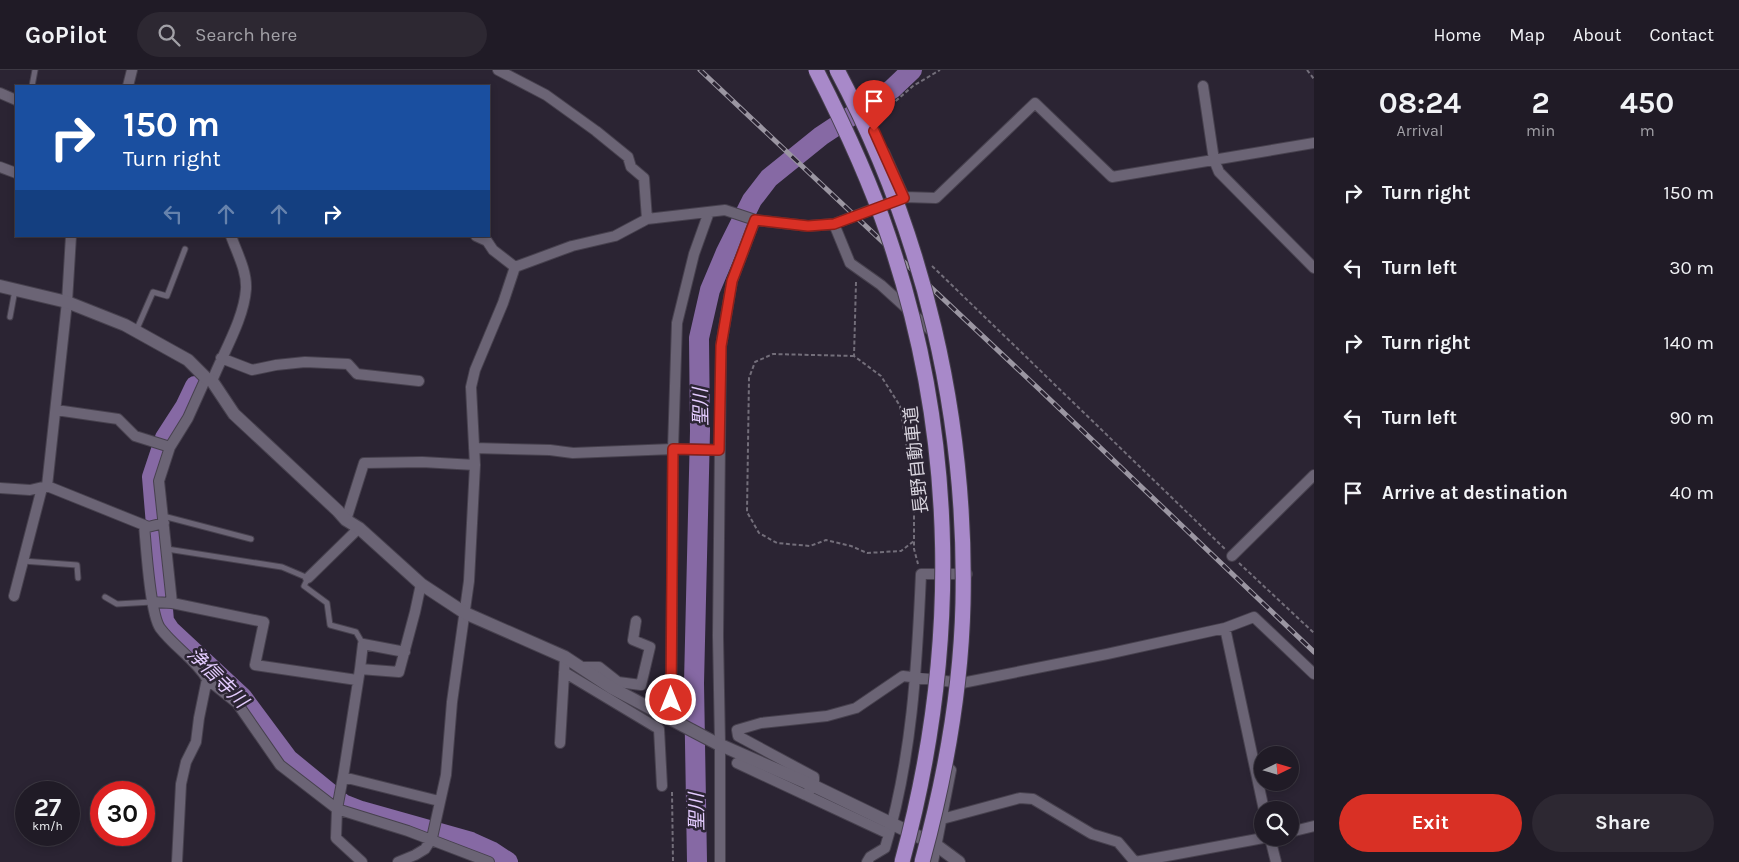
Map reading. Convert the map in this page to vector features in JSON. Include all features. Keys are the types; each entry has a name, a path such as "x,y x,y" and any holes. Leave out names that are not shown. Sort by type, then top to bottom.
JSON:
{"highway":[{"name":"長野自動車道","path":"816,70 860,163 888,234 898,266 923,368 936,451 941,502 944,571 942,639 929,741 916,810 902,862"},
{"path":"837,70 900,199 906,227 927,298 942,364 953,432 962,535 963,604 954,709 942,779 922,862"}],"street":[{"path":"128,85 132,70"},
{"path":"498,70 546,95 628,156 631,167 644,178 647,220"},
{"path":"844,70 871,117 900,199"},
{"path":"1203,86 1214,160 1219,172 1314,268"},
{"path":"0,93 15,100"},
{"path":"398,862 425,849 432,839 446,775 452,702 469,581 475,466 471,387 475,370 503,303 515,268 572,246 615,236 647,220 726,210 755,220 808,226 834,224 900,199 936,198 1035,104 1112,177 1314,143"},
{"path":"0,167 15,173"},
{"path":"674,722 673,449 677,323 694,254 709,212"},
{"path":"720,862 718,636 721,346 732,281 755,220"},
{"path":"834,224 850,263 881,285 944,343 963,458 968,574 967,637 954,750 942,819 932,862"},
{"path":"14,596 44,487 56,410 67,302 71,237"},
{"path":"171,603 159,481 164,445 188,418 235,329 246,289 243,269 231,237"},
{"path":"478,237 487,242 493,250 515,268"},
{"path":"0,286 67,302 136,331 188,360 209,380 234,414 346,520 359,528 421,584 465,613 565,657 612,688 674,722 891,829 936,845 959,862"},
{"path":"221,358 252,370 305,362 348,364 358,374 419,381"},
{"path":"56,410 118,419 135,436 164,445"},
{"path":"474,448 550,450 573,454 673,449 719,450"},
{"path":"346,520 364,464 422,462 475,466"},
{"path":"1232,556 1314,475"},
{"path":"0,488 30,490 44,487 146,526 162,521"},
{"path":"146,526 158,626 169,640 201,669 207,679 237,703 280,765 337,809 432,839 489,862"},
{"path":"308,578 359,528"},
{"path":"867,862 870,857 885,848 891,829 906,752 916,677 921,574 968,574"},
{"path":"360,669 399,672 421,584"},
{"path":"154,601 264,622 255,665 358,680"},
{"path":"810,790 814,777 738,736 737,730 761,723 827,716 856,708 903,676 962,683 1225,628 1254,617 1314,674"},
{"path":"580,667 599,667 618,682 641,685 650,646 633,640 636,621"},
{"path":"1225,628 1262,801"},
{"path":"362,862 336,838 337,809 363,644 405,652"},
{"path":"560,743 565,657"},
{"path":"564,672 659,729 662,786"},
{"path":"178,862 181,784 186,762 196,742 207,679"},
{"path":"737,763 810,790"},
{"path":"343,777 439,801"},
{"path":"942,819 1020,798 1033,799 1092,834 1118,842 1135,862 1254,840"},
{"path":"1299,830 1314,826"},
{"path":"1272,846 1276,862"}],"lane":[{"path":"32,85 35,70"},
{"path":"136,331 153,292 167,296 185,249"},
{"path":"10,317 16,290"},
{"path":"162,521 251,539"},
{"path":"167,549 282,567 308,578 304,586 327,603 330,625 356,632 363,644"},
{"path":"23,561 77,565 78,578"},
{"path":"105,597 117,604 154,601"}],"path":[{"path":"871,117 913,86 940,70"},
{"path":"1307,70 1314,79"},
{"path":"930,264 1314,633"},
{"path":"854,356 857,269"},
{"path":"914,541 902,550 867,553 852,546 826,540 810,546 777,543 759,532 747,512 749,378 755,362 773,354 854,356 882,376 900,406 914,510 914,541 914,550 921,574"}],"waterway":[{"name":"聖川","path":"697,862 694,683 700,431 699,338 710,290 726,252 752,200 769,178 821,136 892,89 912,70"},
{"name":"浄信寺川","path":"195,386 185,407 165,438 152,477 164,621 170,630 242,697 288,759 343,804 361,811 471,842 491,851 508,862"}],"railway":[{"path":"700,70 1040,390 1314,652"}],"route":[{"path":"671,700 673,449 719,450 721,346 732,281 755,220 808,226 834,224 904,198 874,131"}]}
